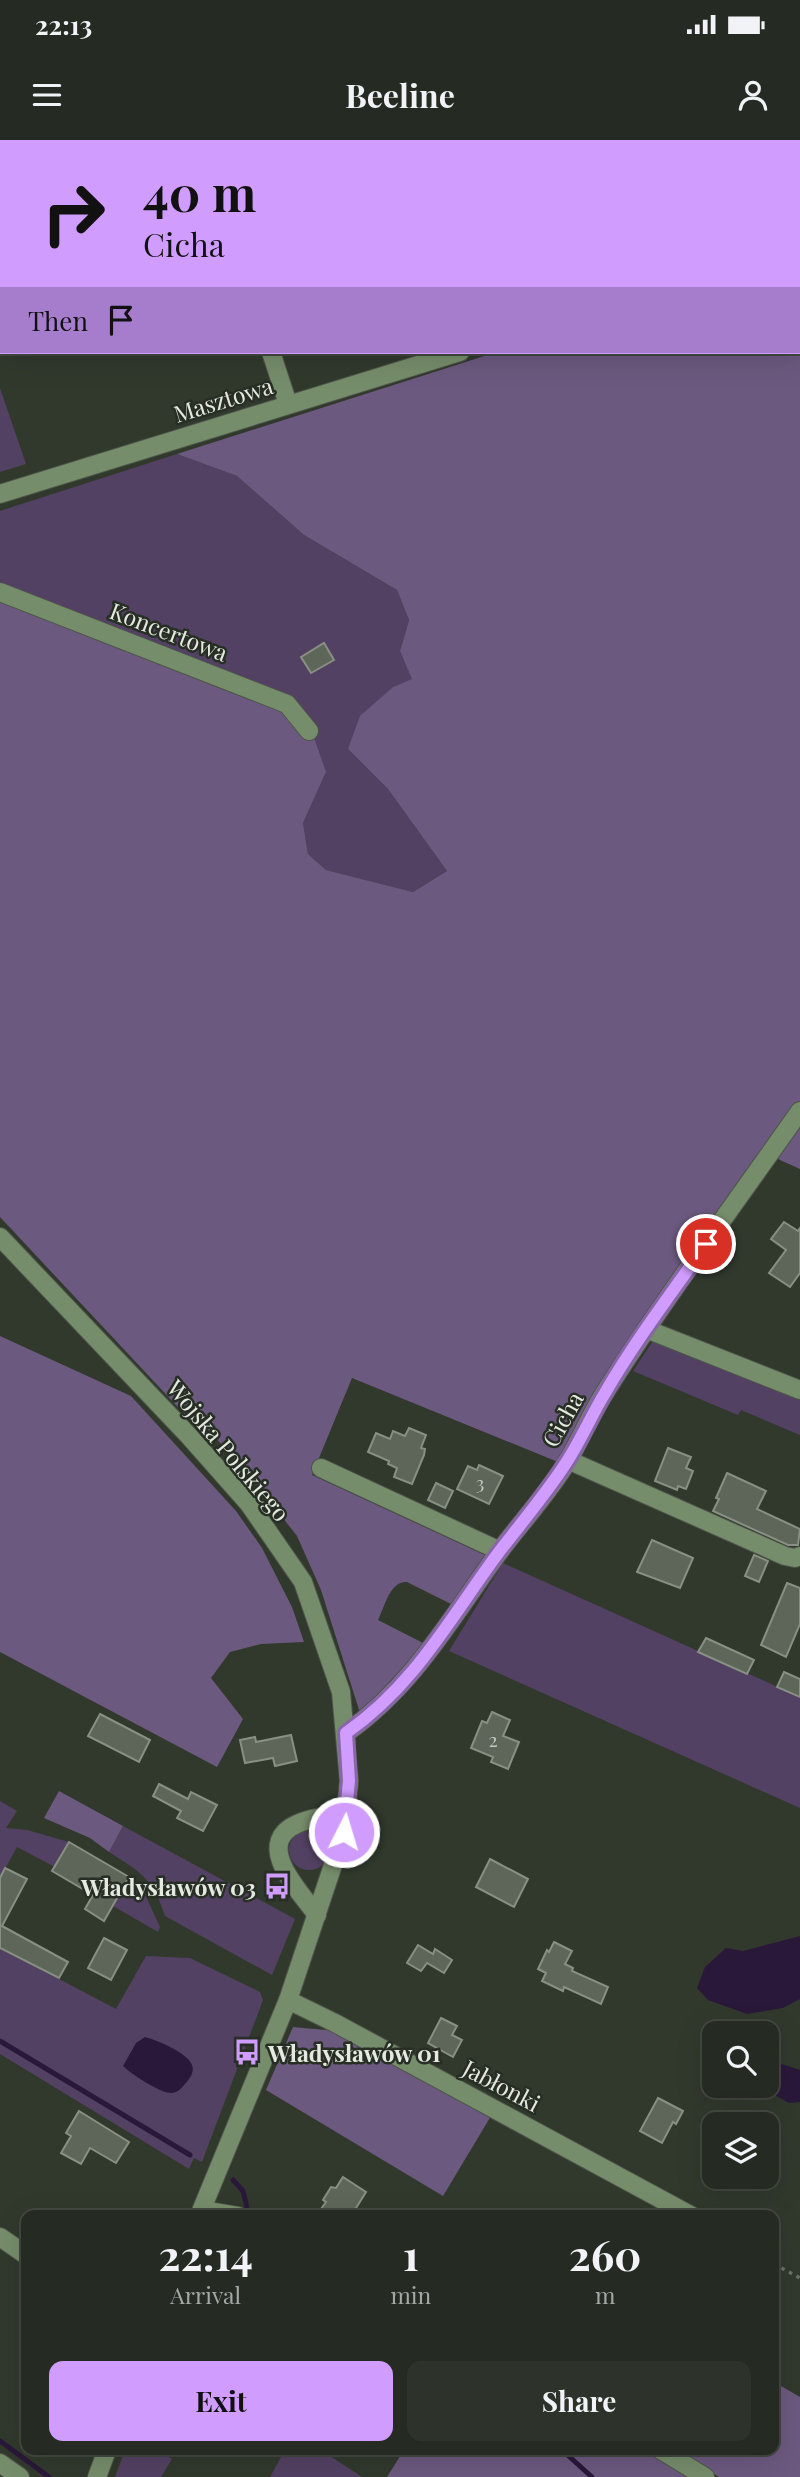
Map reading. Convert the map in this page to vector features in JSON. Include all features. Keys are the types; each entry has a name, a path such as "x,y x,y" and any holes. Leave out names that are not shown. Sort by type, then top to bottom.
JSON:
{"street":[{"path":"272,354 288,404"},
{"name":"Masztowa","path":"0,494 453,354"},
{"name":"Koncertowa","path":"0,592 287,704 309,731"},
{"name":"Cicha","path":"346,1733 363,1721 420,1664 500,1551 538,1504 568,1460 604,1393 646,1329 800,1111"},
{"name":"Wojska Polskiego","path":"0,1237 188,1435 249,1504 303,1582 341,1692 349,1781 344,1832 288,2000 201,2210"},
{"path":"646,1329 800,1390"},
{"path":"568,1460 786,1556 800,1556"},
{"path":"321,1468 500,1551"},
{"path":"317,1915 279,1861 279,1845 284,1835 295,1825 346,1814"},
{"name":"Jabłonki","path":"288,2000 681,2210"},
{"path":"0,2237 21,2252"},
{"path":"97,2477 105,2455"},
{"path":"669,2455 705,2477"},
{"path":"0,2463 20,2477"}],"path":[{"path":"779,2266 800,2278"}],"shaded area":[{"path":"491,354 800,354 800,1101 640,1321 558,1462 352,1378 312,1475 487,1556 453,1605 407,1582 392,1590 378,1620 425,1644 360,1713 321,1590 297,1536 207,1428 190,1420 0,1217 0,589 304,709 326,772 303,823 308,854 326,870 413,892 447,871 388,789 348,749 360,716 393,687 412,679 400,651 409,620 397,590 304,535 237,476 177,454"},
{"path":"0,388 26,464 0,472"},
{"path":"177,454 237,476 304,535 397,590 409,620 400,651 413,679 393,687 348,749 388,789 447,871 413,892 326,870 308,854 303,823 326,772 0,589 0,511"},
{"path":"800,1120 800,1169 775,1156"},
{"path":"0,1336 131,1396 236,1511 262,1548 292,1607 304,1642 261,1644 230,1652 211,1678 243,1719 217,1767 0,1652"},
{"path":"655,1338 800,1397 800,1435 741,1410 738,1415 633,1371"},
{"path":"503,1563 800,1697 800,1808 449,1651"},
{"path":"59,1791 123,1826 109,1852 90,1838 44,1818"},
{"path":"0,1801 17,1811 6,1828 27,1830 69,1842 55,1867 17,1847 0,1878"},
{"path":"123,1826 295,1919 272,1975 165,1916 156,1893 144,1877 109,1852"},
{"path":"309,1830 323,1836 329,1850 323,1864 309,1870 295,1864 289,1850 295,1836"},
{"path":"129,1877 142,1888 160,1927 158,1932 113,1906"},
{"path":"800,1936 800,1999 783,2008 747,2014 708,2000 697,1988 705,1967 726,1948 743,1951"},
{"path":"0,1948 116,2009 146,1956 190,1958 260,1992 263,2000 202,2162 194,2158 189,2169 0,2054"},
{"path":"293,2027 328,2028 491,2116 443,2196 266,2090"},
{"path":"145,2037 179,2052 192,2065 191,2076 177,2092 160,2090 123,2066 136,2043"},
{"path":"779,2063 800,2070 800,2102 789,2103 779,2098"},
{"path":"779,2385 800,2397 800,2477 719,2477 682,2455 779,2455"},
{"path":"123,2455 166,2455 172,2459 161,2477 115,2477"},
{"path":"282,2455 329,2455 362,2477 270,2477"},
{"path":"401,2455 656,2455 692,2477 387,2477"}],"building":[{"path":"324,643 334,660 311,673 301,657"},
{"path":"784,1222 798,1231 800,1228 800,1273 790,1287 769,1273 786,1250 771,1239"},
{"path":"409,1428 426,1435 421,1448 425,1449 424,1455 412,1484 394,1477 397,1468 388,1464 389,1461 368,1452 376,1433 390,1439 393,1431 405,1436"},
{"path":"668,1448 691,1457 686,1468 693,1471 686,1489 678,1486 677,1490 655,1481"},
{"path":"479,1465 503,1476 489,1504 457,1489 468,1466 477,1470"},
{"path":"727,1473 766,1491 757,1509 800,1529 798,1545 788,1545 713,1511"},
{"path":"436,1483 453,1491 445,1508 428,1500"},
{"path":"652,1540 693,1558 680,1588 637,1572"},
{"path":"754,1555 768,1561 759,1582 745,1576"},
{"path":"787,1583 800,1588 800,1624 786,1657 761,1645"},
{"path":"706,1638 754,1660 747,1674 698,1652"},
{"path":"784,1672 800,1679 800,1697 777,1687"},
{"path":"492,1712 510,1720 503,1736 519,1742 508,1769 491,1762 493,1757 471,1748 482,1721 487,1723"},
{"path":"100,1714 150,1740 139,1762 88,1736"},
{"path":"291,1735 297,1761 275,1766 273,1758 245,1763 240,1740 255,1737 256,1742"},
{"path":"159,1784 188,1799 191,1792 217,1805 203,1831 177,1818 181,1811 153,1796"},
{"path":"69,1842 129,1877 104,1921 85,1909 93,1895 52,1871"},
{"path":"490,1859 528,1879 514,1907 476,1887"},
{"path":"5,1868 27,1879 2,1926 68,1962 59,1978 0,1948 0,1878"},
{"path":"104,1938 127,1950 111,1980 88,1968"},
{"path":"554,1942 572,1951 565,1964 573,1968 572,1971 608,1987 601,2004 564,1987 563,1991 542,1981 546,1973 538,1969"},
{"path":"418,1945 433,1954 435,1949 452,1960 444,1973 427,1963 421,1971 407,1963"},
{"path":"441,2018 457,2026 452,2035 462,2040 453,2057 428,2043"},
{"path":"658,2098 683,2111 676,2124 673,2122 662,2143 640,2131"},
{"path":"79,2111 129,2142 116,2163 90,2148 81,2164 61,2153 71,2136 66,2133"},
{"path":"343,2177 366,2192 355,2210 320,2210 331,2187 336,2188"}],"waterway":[{"path":"0,2041 190,2155"},
{"path":"233,2180 243,2191 247,2207"},
{"path":"0,2441 49,2477"},
{"path":"568,2455 592,2477"}],"place":[{"name":"Władysławów 03","path":"277,1886"},
{"name":"Władysławów 01","path":"247,2052"}],"route":[{"path":"344,1832 349,1781 346,1733 392,1694 438,1642 500,1551 538,1504 568,1460 604,1393 706,1244"}]}
